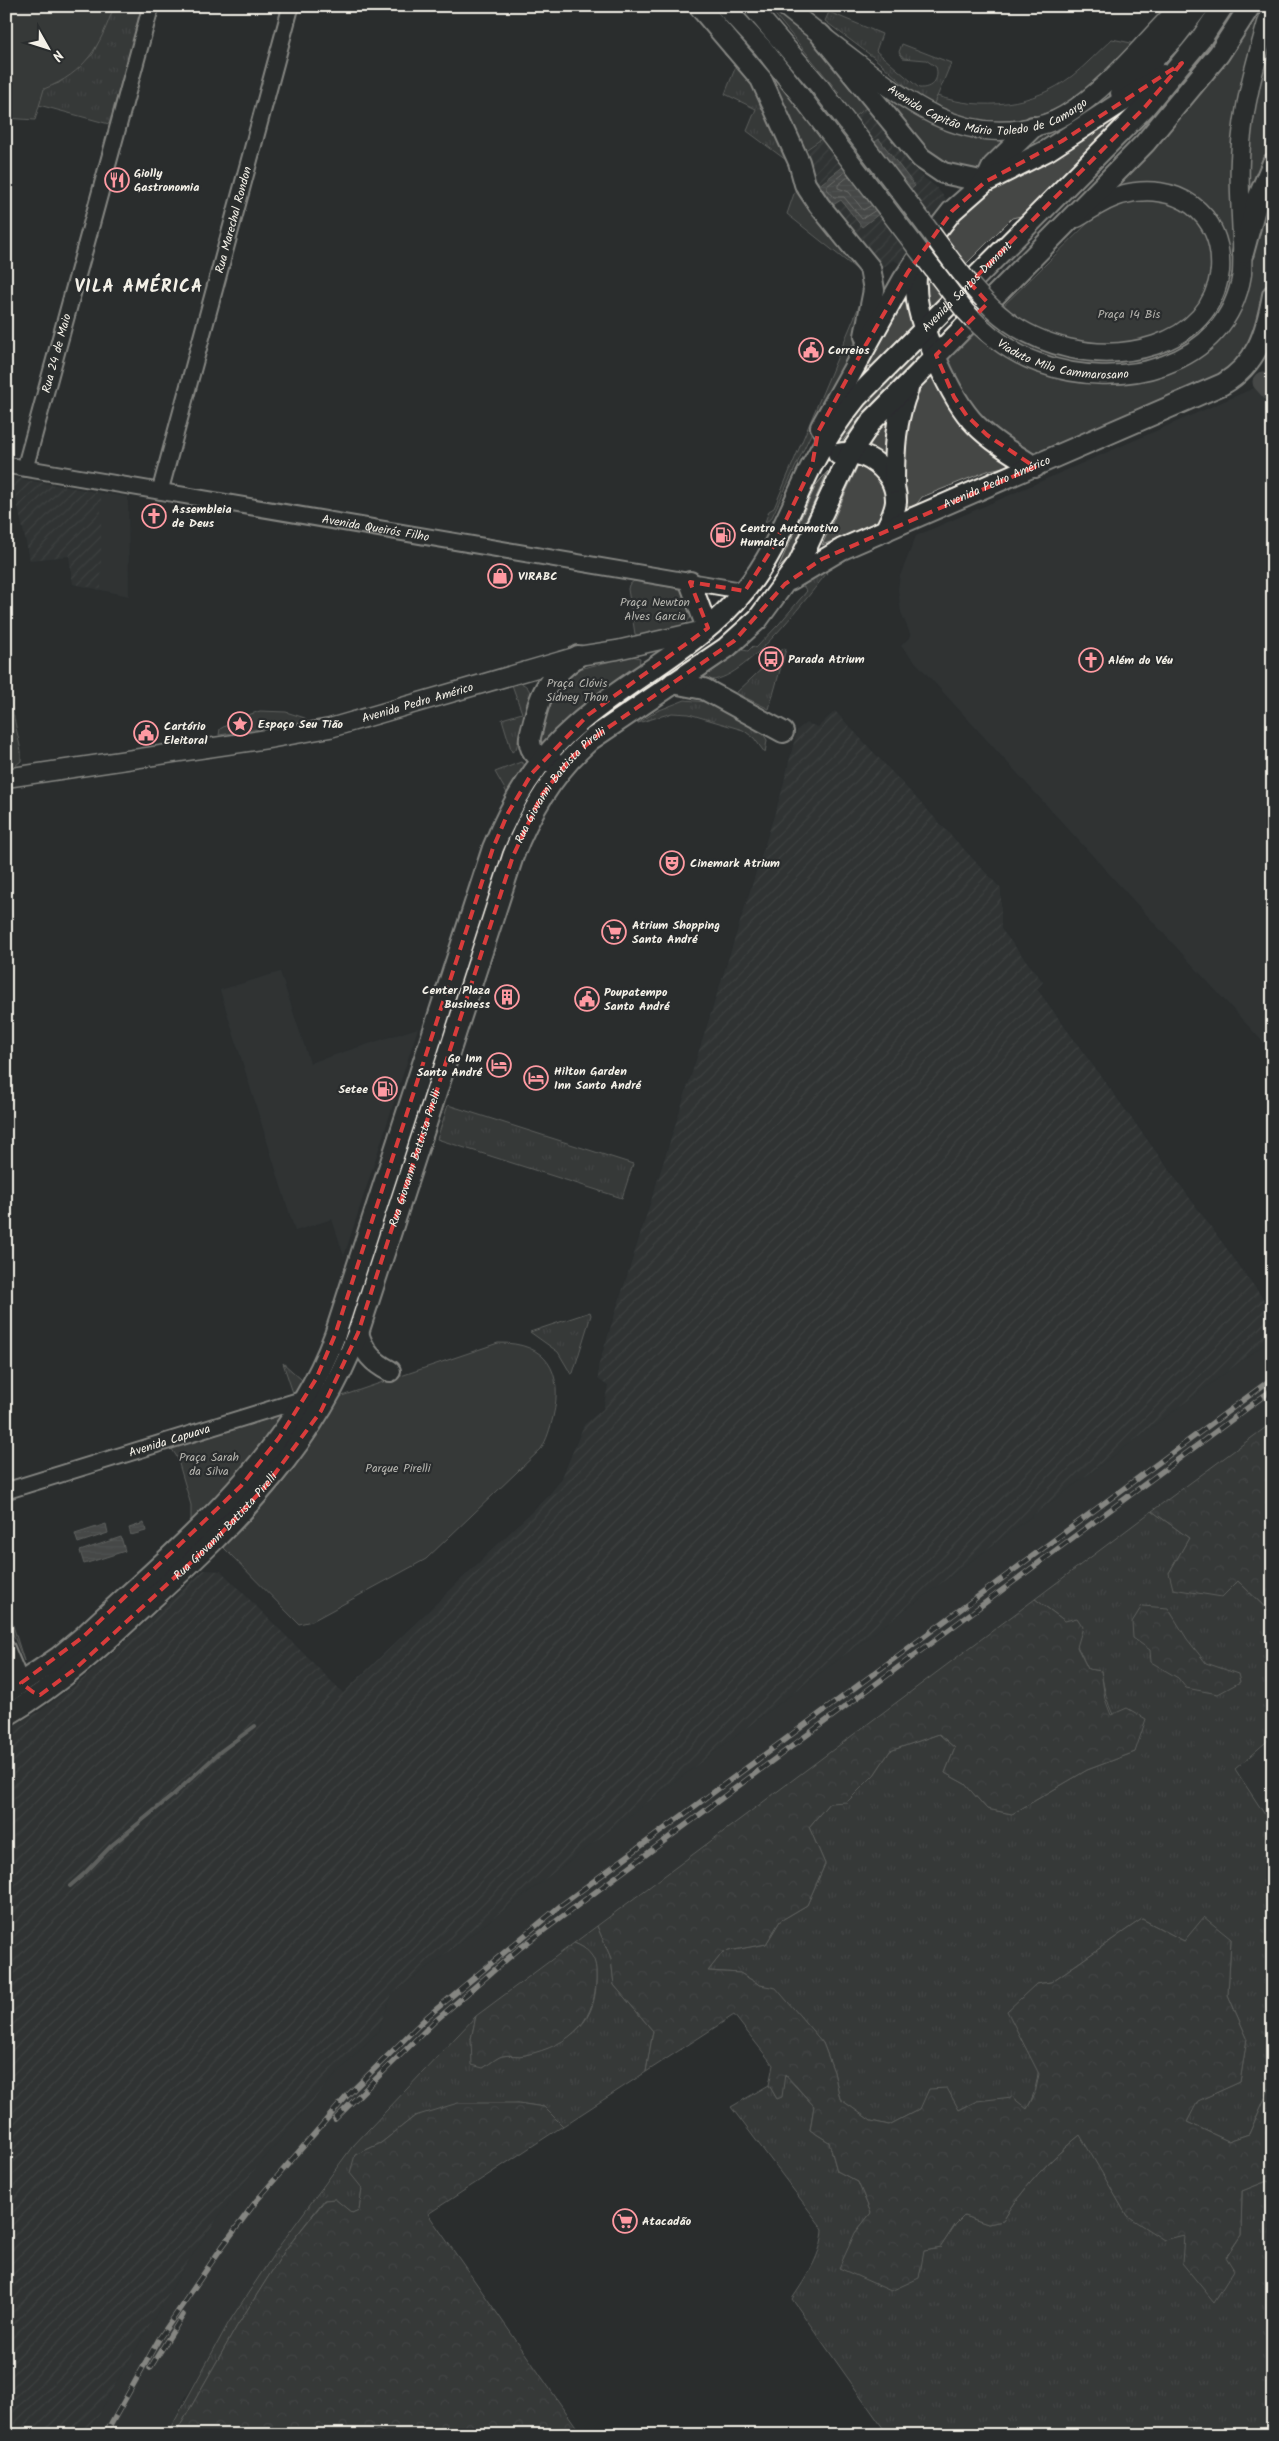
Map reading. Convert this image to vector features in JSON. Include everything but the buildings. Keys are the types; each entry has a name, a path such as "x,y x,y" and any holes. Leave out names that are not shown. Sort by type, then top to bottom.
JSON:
{"highway":[{"path":"699,6 761,79 799,162 805,184 819,205 870,268 874,290 860,355"},
{"path":"1098,116 1169,43 1199,6"},
{"name":"Avenida Santos Dumont","path":"745,591 773,547 812,466 832,430 857,397 1138,114 1182,63 1223,6"},
{"path":"785,584 799,563 851,452 872,421 1068,223 1174,111 1219,54 1250,6"},
{"path":"820,34 921,158 943,173 985,182"},
{"path":"812,466 818,432 860,355 920,256 952,211 985,182 1048,150 1182,63"},
{"path":"985,182 993,166 1033,127"},
{"path":"1243,253 1257,201 1273,163"},
{"path":"920,256 915,286 918,306 925,328 954,397 967,416 1000,445 1035,467"},
{"name":"Avenida Pedro Américo","path":"745,591 785,584 822,559 1211,391 1234,378 1246,367 1263,338 1273,295"},
{"path":"885,531 896,503 894,483 897,419 912,380"},
{"path":"812,466 831,455 851,452 873,461 894,483"},
{"path":"690,582 706,629"},
{"name":"Rua Giovanni Battista Pirelli","path":"6,1716 40,1695 95,1652 236,1520 295,1449 333,1390 346,1365 358,1333 513,856 531,814 564,767 603,730 744,633 764,612 785,584"},
{"name":"Rua Giovanni Battista Pirelli","path":"14,1688 83,1637 228,1499 266,1455 305,1398 335,1335 493,848 508,813 543,759 563,737 588,715 706,629 745,591"},
{"path":"564,767 534,754 529,743 539,697 559,671 578,656"},
{"path":"673,683 704,688 783,732"},
{"path":"358,1333 366,1354 376,1363 390,1371"},
{"path":"14,1688 40,1695"}],"main road":[{"name":"Viaduto Milo Cammarosano","path":"724,6 763,48 945,289 965,312 998,342 1038,363 1072,372 1108,374 1142,371 1172,363 1199,348 1221,328 1235,303 1242,274 1243,253 1239,178 1242,128 1251,76 1272,6"},
{"name":"Viaduto Milo Cammarosano","path":"751,6 820,87 977,291 1005,319 1031,335 1060,346 1090,352 1134,350 1164,342 1185,332 1203,315 1215,294 1220,271 1219,245 1209,222 1191,204 1168,193 1155,192 1119,196 1068,223"},
{"name":"Avenida Capitão Mário Toledo de Camargo","path":"784,6 901,98 936,117 966,127 986,130 1033,127 1063,116 1084,102 1180,6"},
{"name":"Avenida Pedro Américo","path":"6,778 330,728 578,656 706,629"},
{"path":"511,676 532,683 539,697"}],"street":[{"name":"Rua 24 de Maio","path":"25,468 151,6"},
{"name":"Rua Marechal Rondon","path":"160,491 291,6"},
{"name":"Avenida Queirós Filho","path":"6,465 745,591"},
{"name":"Avenida Capuava","path":"6,1491 333,1390"},
{"path":"6,1647 14,1688"}],"highlighted area":[{"path":"1182,63 1145,107 970,283 988,303 936,355 954,397 967,416 987,435 1035,467 822,559 785,584 734,641 603,731 572,757 541,796 513,856 358,1333 321,1411 265,1487 211,1544 75,1669 40,1695 33,1692 21,1683 83,1637 241,1486 279,1438 316,1379 335,1335 493,848 508,813 532,773 588,715 708,628 690,582 745,591 773,547 812,466 818,432 908,272 952,211 985,182 1062,141"}],"shaded area":[{"path":"869,106 919,174 935,186 946,199 918,233 901,264 893,260 881,270 819,195 804,151"},
{"path":"1254,388 1273,409 1273,1053 901,646 911,636 901,612 898,589 900,576 916,536"},
{"path":"11,477 101,493 101,590 73,584 69,556 30,560"},
{"path":"101,493 128,497 129,596 101,590"},
{"path":"835,711 1001,889 1001,929 1043,982 1037,989 1273,1312 1273,1341 1271,1339 785,1699 392,1994 378,2031 326,2085 256,2168 219,2216 183,2269 113,2388 88,2435 6,2435 6,1730 40,1711 88,1675 204,1570 221,1571 343,1693 549,1495 561,1480 584,1425 603,1409 608,1386 598,1379 598,1367 781,794 797,730 806,723 818,727"},
{"path":"280,972 310,1063 418,1028 344,1256 332,1219 295,1231 220,990"},
{"path":"1271,1339 1273,1422 476,2016 352,2147 280,2245 185,2398 167,2435 88,2435 113,2388 183,2269 219,2216 256,2168 326,2085 378,2031 392,1994 785,1699"},
{"path":"1273,1736 1273,1827 1235,1769"}],"green space":[{"path":"6,6 114,6 103,34 89,57 70,75 44,89 35,120 6,118"},
{"path":"114,6 143,6 109,124 39,105 44,88 59,83 93,54"},
{"path":"712,6 716,7 769,67 807,117 839,93 768,6 774,6 822,44 869,106 804,151"},
{"name":"Praça 14 Bis","path":"1263,6 1246,76 1249,249 1273,180 1273,222 1267,295 1262,318 1254,338 1244,355 1224,373 1038,456 1031,455 994,432 967,402 948,363 949,359 1093,218 1114,206 1124,202 1146,199 1168,202 1191,212 1224,238 1216,222 1206,209 1195,199 1181,192 1151,186 1117,187 1194,100 1230,54"},
{"path":"829,12 882,34 876,51 919,88 928,87 934,82 937,75 936,67 926,60 903,58 899,52 902,44 951,63 934,104 915,94 873,57 825,21"},
{"path":"1273,22 1273,153 1251,190 1247,187 1244,138"},
{"path":"1112,39 1136,44 1090,86 1068,102 1045,114 1021,120 994,121 965,117 933,106 937,96 954,101 990,104 1007,103 1041,94 1072,76"},
{"path":"727,46 747,72 789,152 786,160 747,131 756,109 725,94 736,66 724,54"},
{"path":"1142,58 1118,86 1056,135 998,167 978,171 952,167 931,155 876,88 915,113 1030,134"},
{"path":"1118,112 1121,116 1025,215 1012,218 964,266 962,277 928,310 924,268 952,222 987,192"},
{"path":"797,185 862,269 867,283 859,332 771,519 765,522 769,511 774,508 865,292 863,276 860,272 787,214"},
{"path":"905,286 915,324 850,391"},
{"path":"919,348 923,349 922,353 865,411 842,442 839,442 849,422 860,409"},
{"path":"934,376 1013,462 1012,465 990,470 922,497 916,505 910,507 906,505 904,499 900,451 902,429 915,392 927,379"},
{"path":"886,420 889,422 887,460 868,446"},
{"path":"859,463 879,476 888,500 884,516 875,525 822,545"},
{"path":"828,471 789,558 777,570 816,485"},
{"path":"825,570 827,573 804,601 771,640 753,657 735,671 718,679 704,679 705,676 743,650 748,651 753,646 756,648 807,591 803,586"},
{"name":"Praça Newton Alves Garcia","path":"634,581 680,589 686,592 694,609 685,624 664,633 639,636 635,634 628,589 629,585"},
{"path":"784,648 786,649 769,709 736,693"},
{"name":"Praça Clóvis Sidney Thon","path":"632,656 640,658 639,667 541,744 539,738 552,693 575,670"},
{"path":"511,682 524,685 529,689 531,696 516,749 512,752 502,719 522,713"},
{"path":"9,694 21,751 21,761 15,766 6,767 6,695"},
{"path":"685,700 706,702 762,732 767,740 765,753 754,738 743,730 689,714 672,713 638,723 657,711"},
{"path":"260,711 286,712 305,718 306,722 219,735 220,729 239,718"},
{"path":"521,762 525,765 507,793 495,772"},
{"path":"448,1105 633,1164 622,1198 437,1139"},
{"path":"590,1312 591,1315 573,1373 571,1374 558,1352 530,1332"},
{"name":"Parque Pirelli","path":"498,1343 515,1344 540,1354 548,1363 553,1374 556,1386 556,1401 549,1430 541,1449 426,1559 312,1621 299,1624 223,1547 245,1526 287,1477 339,1397"},
{"path":"283,1363 302,1380 297,1391 293,1393"},
{"name":"Praça Sarah da Silva","path":"282,1413 279,1422 257,1451 191,1523 191,1505 177,1457 170,1446"},
{"path":"1273,1422 1273,1609 1270,1612 1238,1581 1222,1597 1173,1589 1169,1573 1189,1538 1152,1511"},
{"path":"1152,1511 1189,1538 1169,1573 1238,1581 1270,1612 1273,1609 1273,1736 1235,1769 1273,1827 1273,2073 1270,2087 1249,2134 1228,2141 1187,2122 1197,2101 1240,2082 1247,2038 1228,1995 1231,1939 1184,1941 1142,1919 1051,1982 1036,1984 1039,2064 1033,2095 1027,2109 977,2101 959,2110 920,2109 889,2125 871,2121 840,2099 834,2072 823,2043 776,1989 760,1985 740,1973 708,1971 723,1952 766,1944 780,1921 807,1905 825,1864 809,1827 829,1803 874,1775 890,1751 939,1734 955,1748 945,1773 965,1784 987,1809 1012,1814 1087,1770 1135,1752 1109,1705 1101,1671 1088,1669 1065,1621 1035,1599"},
{"path":"1035,1599 1065,1621 1077,1618 1083,1627 1077,1647 1088,1669 1101,1671 1105,1699 1111,1715 1127,1708 1146,1719 1135,1752 1087,1770 1012,1814 987,1809 965,1784 945,1773 955,1748 939,1734 890,1751 874,1775 847,1802 829,1803 809,1827 825,1864 807,1905 780,1921 766,1944 723,1952 708,1971 740,1973 760,1985 776,1988 823,2043 834,2072 840,2099 871,2121 889,2125 920,2109 929,2089 947,2088 959,2110 977,2101 1012,2097 1027,2109 1035,2094 1039,2074 1007,2011 1036,1984 1051,1982 1142,1919 1184,1941 1204,1917 1231,1939 1228,1995 1247,2038 1240,2082 1198,2101 1187,2122 1228,2141 1249,2134 1270,2087 1273,2073 1273,2182 1267,2181 1242,2191 1241,2235 1226,2257 1234,2270 1214,2302 1182,2263 1184,2235 1164,2240 1127,2216 1080,2135 1038,2174 1019,2197 1003,2221 988,2224 964,2216 955,2225 940,2248 924,2251 919,2278 891,2291 839,2268 855,2233 871,2213 858,2182 837,2171 829,2142 810,2130 814,2106 785,2074 782,2097 777,2099 769,2085 773,2065 734,2015 646,2072 653,2031 614,1985 611,1958 597,1926"},
{"path":"6,1603 24,1661 6,1617"},
{"path":"1142,1606 1168,1608 1187,1639 1206,1663 1238,1674 1240,1682 1218,1694 1186,1688 1178,1678 1151,1662 1150,1650 1133,1638 1132,1622"},
{"path":"597,1926 611,1958 614,1985 653,2031 646,2072 563,2126 544,2107 518,2103 415,2116 381,2143 355,2155 362,2188 359,2210 352,2213 335,2199 324,2200 286,2249 237,2326 175,2435 167,2435 229,2322 280,2245 352,2147 476,2016 471,2039 483,2068 502,2056 519,2056 542,2050 556,2044 579,2028 593,2004 596,1989 596,1966 590,1954 574,1943"},
{"path":"574,1943 590,1953 596,1966 592,2003 587,2016 579,2028 569,2037 542,2051 522,2056 502,2056 483,2068 472,2065 471,2039 476,2016"},
{"path":"784,2074 814,2106 810,2130 829,2142 837,2171 858,2182 871,2213 855,2233 924,2251 940,2248 955,2225 964,2216 988,2224 1003,2221 1028,2185 1058,2154 1081,2134 1127,2216 1184,2235 1226,2258 1241,2235 1242,2191 1267,2181 1273,2182 1273,2422 1252,2435 888,2435 792,2299 808,2274 820,2248 823,2229 731,2107 769,2085 777,2099"},
{"path":"458,2103 518,2103 544,2107 563,2126 428,2214 582,2435 390,2435 378,2430 366,2435 175,2435 237,2326 286,2249 325,2200 335,2199 352,2213 359,2210 362,2188 350,2173 355,2155 381,2143 415,2116"}],"water":[{"path":"879,139 915,186 862,227 841,200 833,205 818,186"},
{"path":"144,1523 146,1531 131,1535 129,1528"},
{"path":"106,1524 108,1533 78,1543 75,1534"},
{"path":"121,1537 125,1551 84,1564 80,1551"}],"waterway":[{"path":"1263,382 1273,393"},
{"path":"70,1886 112,1845 172,1796 221,1751 255,1726"}],"railway":[{"path":"105,2435 159,2339 222,2247 257,2200 346,2097 428,2016 560,1906 1273,1378"},
{"path":"335,2119 434,2022 520,1948 1273,1389"},
{"path":"150,2368 183,2315"}],"place":[{"name":"Giolly Gastronomia","path":"117,180"},
{"name":"Correios","path":"811,350"},
{"name":"Assembleia de Deus","path":"154,516"},
{"name":"Centro Automotivo Humaitá","path":"723,535"},
{"name":"VIRABC","path":"500,576"},
{"name":"Parada Atrium","path":"771,659"},
{"name":"Além do Véu","path":"1091,660"},
{"name":"Espaço Seu Tião","path":"240,724"},
{"name":"Cartório Eleitoral","path":"146,733"},
{"name":"Cinemark Atrium","path":"672,863"},
{"name":"Atrium Shopping Santo André","path":"614,932"},
{"name":"Center Plaza Business","path":"507,997"},
{"name":"Poupatempo Santo André","path":"587,999"},
{"name":"Go Inn Santo André","path":"499,1065"},
{"name":"Hilton Garden Inn Santo André","path":"536,1078"},
{"name":"Setee","path":"385,1089"},
{"name":"Atacadão","path":"625,2221"}],"district":[{"name":"VILA AMÉRICA","path":"139,286"}]}
